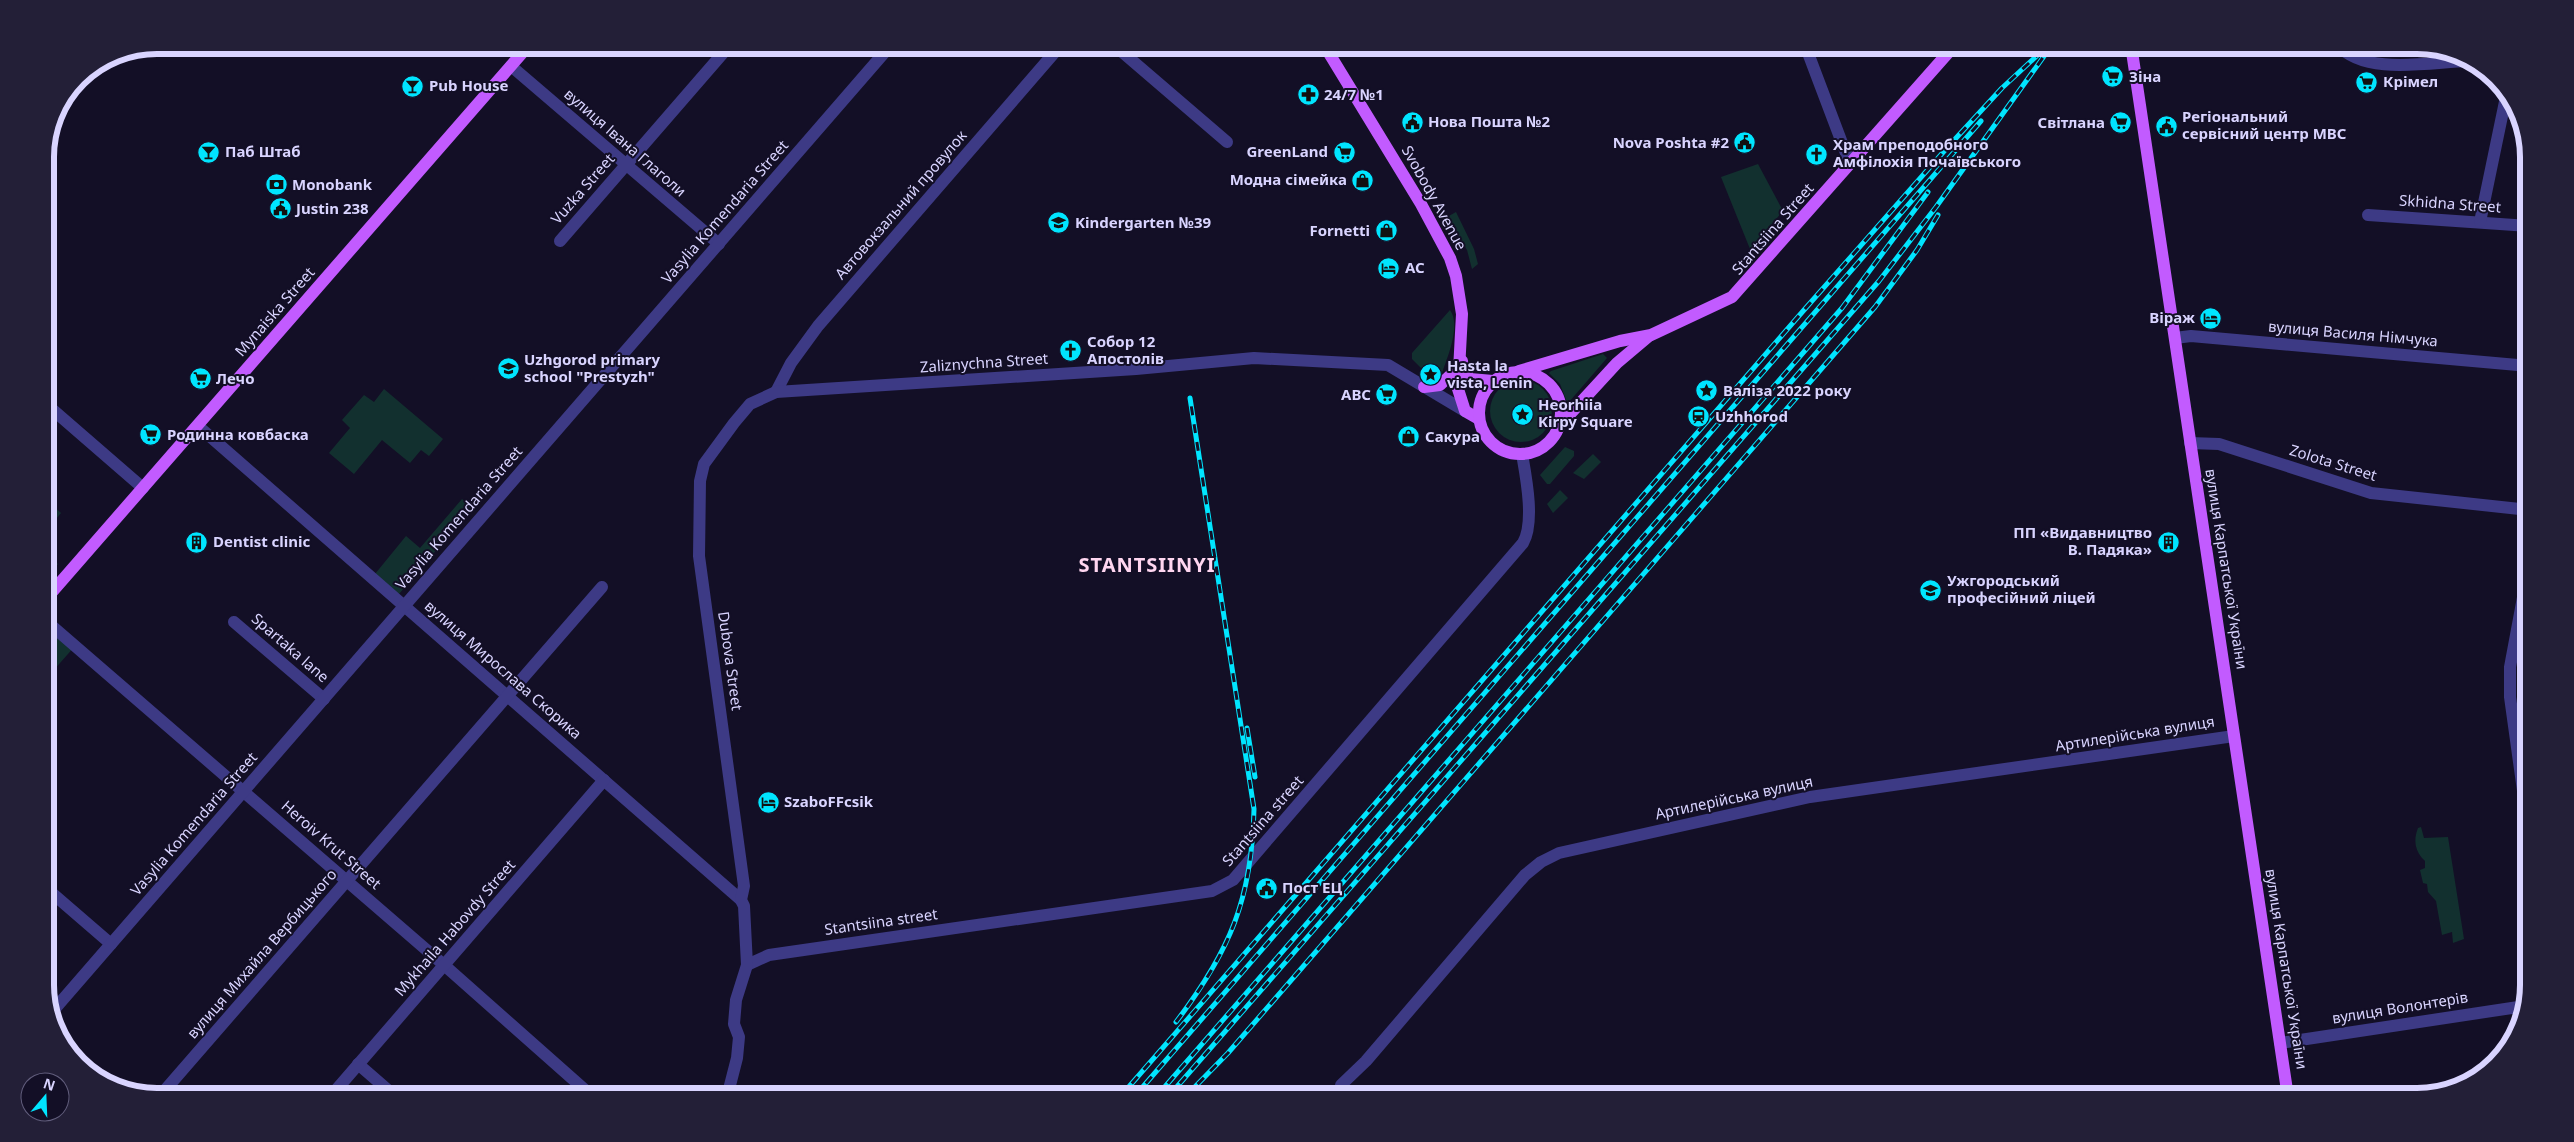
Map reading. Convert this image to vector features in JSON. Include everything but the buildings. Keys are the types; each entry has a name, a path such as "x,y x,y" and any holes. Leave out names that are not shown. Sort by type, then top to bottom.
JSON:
{"main road":[{"name":"Mynaiska Street","path":"54,590 522,54"},
{"name":"Svobody Avenue","path":"1329,54 1421,204 1450,258 1460,294 1462,370 1467,377 1478,382 1493,381"},
{"name":"Stantsiina Street","path":"1519,372 1601,346 1651,335 1732,297 1947,54"},
{"name":"вулиця Карпатської України","path":"2131,54 2287,1088"},
{"name":"Stantsiina Street","path":"1559,427 1617,363 1651,335"},
{"name":"Svobody Avenue","path":"1461,354 1457,369 1458,390 1466,410"},
{"path":"1424,387 1440,385 1457,369"},
{"path":"1519,372 1541,377 1556,394 1561,410 1559,427 1548,443 1541,448 1522,454 1511,453 1496,446 1485,435 1479,419 1480,402 1487,387 1505,374 1519,372"},
{"name":"Zaliznychna Street","path":"1466,410 1479,419"}],"street":[{"name":"Vuzka Street","path":"560,241 722,54"},
{"name":"Vasylia Komendaria Street","path":"56,1007 883,54"},
{"name":"Автовокзальний провулок","path":"776,392 790,363 818,326 1053,54"},
{"path":"1124,54 1227,142"},
{"path":"1808,54 1850,164"},
{"path":"2348,54 2353,58 2376,65 2454,61"},
{"name":"вулиця Івана Глаголи","path":"511,66 718,244"},
{"path":"2480,222 2504,102"},
{"name":"Skhidna Street","path":"2368,215 2520,225"},
{"name":"вулиця Василя Німчука","path":"2175,338 2191,336 2520,365"},
{"name":"Zaliznychna Street","path":"776,392 1067,374 1254,358 1388,365 1466,410"},
{"name":"Dubova Street","path":"747,965 744,906 741,900 744,886 699,556 700,481 704,464 750,404 776,392"},
{"path":"54,411 143,488"},
{"name":"вулиця Мирослава Скорика","path":"198,426 741,900"},
{"name":"Zolota Street","path":"2190,443 2219,444 2371,493 2520,509"},
{"name":"Stantsiina street","path":"747,965 769,955 1212,891 1224,886 1251,859 1523,542 1526,536 1528,511 1522,454"},
{"name":"вулиця Михайла Вербицького","path":"167,1088 602,587"},
{"path":"2520,613 2510,667 2510,697 2520,736"},
{"name":"Spartaka lane","path":"234,622 324,699"},
{"name":"Heroiv Krut Street","path":"54,628 444,965 583,1088"},
{"name":"Артилерійська вулиця","path":"1341,1085 1366,1061 1525,874 1540,862 1559,853 1810,797 2234,736"},
{"name":"Mykhaila Habovdy Street","path":"338,1088 604,780"},
{"path":"54,895 111,944"},
{"path":"730,1088 738,1058 739,1037 734,1024 736,1000 747,965"},
{"name":"вулиця Волонтерів","path":"2280,1043 2518,1007"},
{"path":"358,1064 386,1088"}],"green space":[{"path":"1758,164 1783,211 1750,249 1721,177"},
{"path":"1456,212 1474,249 1478,264 1472,269 1467,250 1447,217"},
{"path":"1450,310 1453,316 1454,332 1450,350 1442,373 1429,376 1412,359 1412,353"},
{"path":"1603,354 1607,358 1567,402 1560,384 1549,373"},
{"path":"1515,380 1527,380 1543,389 1550,399 1552,411 1550,423 1543,433 1527,442 1515,442 1504,437 1495,428 1490,417 1490,405 1495,394 1504,385"},
{"path":"384,389 443,439 429,456 421,450 410,463 382,440 354,474 329,453 350,428 342,420 364,395 374,402"},
{"path":"1565,447 1574,451 1574,456 1550,484 1547,484 1540,475"},
{"path":"1593,454 1601,462 1584,479 1573,473"},
{"path":"1560,490 1568,498 1553,513 1547,504"},
{"path":"462,499 472,508 399,594 375,574 406,536 420,548"},
{"path":"54,507 61,513 54,521"},
{"path":"54,561 58,564 54,569"},
{"path":"54,628 75,646 54,670"},
{"path":"2421,827 2424,838 2448,837 2464,939 2453,943 2452,932 2442,935 2436,901 2428,892 2427,884 2423,883 2420,870 2425,868 2425,861 2417,850 2415,841 2418,828"}],"railway":[{"path":"1128,1088 1804,310 1946,149 2002,88 2039,54"},
{"path":"1176,1088 1879,281 1936,207 2046,54"},
{"path":"1142,1088 1981,121"},
{"path":"1164,1088 1842,308 1928,192"},
{"path":"1194,1088 1228,1053 1875,307 1917,250 1938,215"},
{"path":"1176,1022 1211,971 1234,923 1243,897 1249,870 1254,809 1190,398"},
{"path":"1247,728 1255,777"}],"place":[{"name":"Зіна","path":"2113,77"},
{"name":"Крімел","path":"2367,82"},
{"name":"Pub House","path":"413,86"},
{"name":"24/7 №1","path":"1308,95"},
{"name":"Нова Пошта №2","path":"1412,122"},
{"name":"Світлана","path":"2121,123"},
{"name":"Регіональний сервісний центр МВС","path":"2166,126"},
{"name":"Nova Poshta #2","path":"1745,143"},
{"name":"Паб Штаб","path":"209,152"},
{"name":"GreenLand","path":"1344,152"},
{"name":"Храм преподобного Амфілохія Почаївського","path":"1817,154"},
{"name":"Модна сімейка","path":"1363,180"},
{"name":"Monobank","path":"276,185"},
{"name":"Justin 238","path":"280,209"},
{"name":"Kindergarten №39","path":"1059,223"},
{"name":"Fornetti","path":"1386,231"},
{"name":"AC","path":"1389,268"},
{"name":"Віраж","path":"2211,318"},
{"name":"Собор 12 Апостолів","path":"1071,351"},
{"name":"Uzhgorod primary school \"Prestyzh\"","path":"508,369"},
{"name":"Hasta la vista, Lenin","path":"1431,375"},
{"name":"Лечо","path":"200,379"},
{"name":"Валіза 2022 року","path":"1707,391"},
{"name":"ABC","path":"1387,395"},
{"name":"Heorhiia Kirpy Square","path":"1522,414"},
{"name":"Uzhhorod","path":"1699,417"},
{"name":"Родинна ковбаска","path":"151,435"},
{"name":"Сакура","path":"1409,437"},
{"name":"Dentist clinic","path":"197,542"},
{"name":"ПП «Видавництво В. Падяка»","path":"2168,542"},
{"name":"Ужгородський професійний ліцей","path":"1931,590"},
{"name":"SzaboFFcsik","path":"768,802"},
{"name":"Пост ЕЦ","path":"1266,888"}],"district":[{"name":"STANTSIINYI","path":"1147,565"}]}
